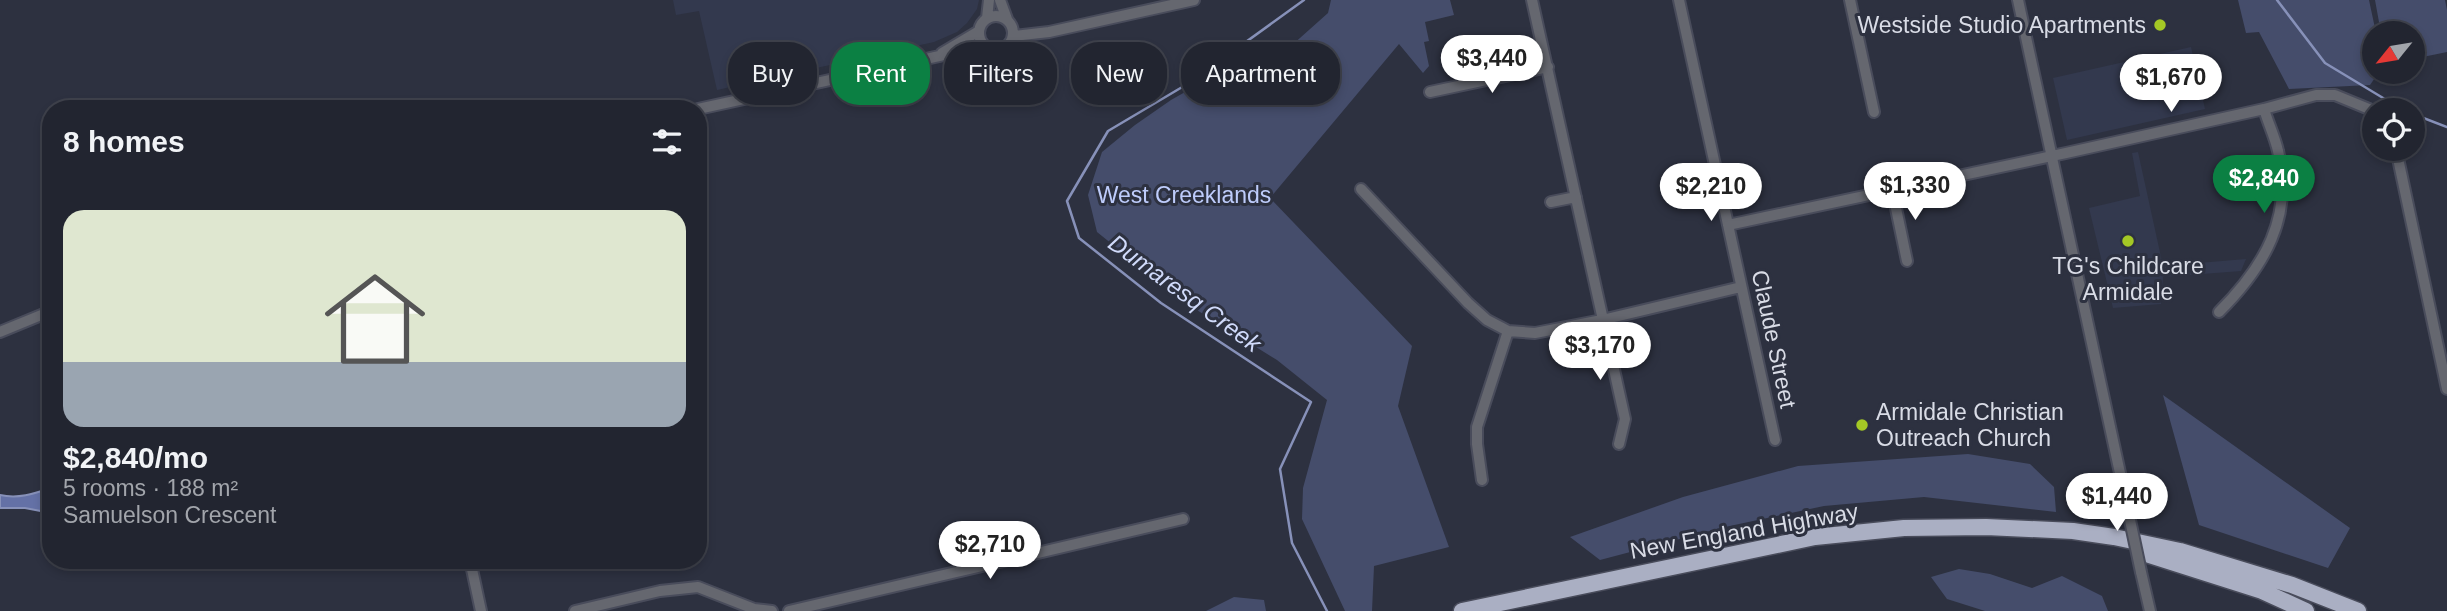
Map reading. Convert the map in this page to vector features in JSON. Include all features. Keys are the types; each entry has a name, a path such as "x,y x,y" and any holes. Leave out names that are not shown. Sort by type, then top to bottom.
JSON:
{"highway":[{"name":"New England Highway","path":"1462,611 1815,537 1904,528 1986,527 2073,531 2180,551 2292,585 2358,611"},
{"name":"New England Highway","path":"2037,531 2164,558 2262,591 2306,611"},
{"path":"2292,585 2336,611"}],"street":[{"path":"934,57 979,31 987,18 989,0"},
{"path":"1000,0 1013,28 1011,42"},
{"path":"1013,36 1049,32 1170,3 1194,0"},
{"path":"1532,0 1625,419 1619,444"},
{"name":"Claude Street","path":"1679,0 1775,440"},
{"path":"1850,0 1874,112"},
{"path":"2018,0 2150,611"},
{"path":"987,18 997,15 1007,19"},
{"path":"979,31 981,42"},
{"path":"707,107 944,55"},
{"path":"1430,92 1548,67"},
{"path":"1728,225 2052,156 2316,95 2335,95 2362,107"},
{"path":"2219,312 2233,298 2271,245 2282,207 2283,178 2278,150 2264,109"},
{"path":"2399,161 2447,389"},
{"path":"1361,189 1468,303 1487,320 1508,331 1535,332 1602,320 1741,287"},
{"path":"1892,189 1907,261"},
{"path":"1551,202 1576,197"},
{"path":"0,331 42,315"},
{"path":"1482,480 1477,427 1508,331"},
{"path":"789,611 1183,519"},
{"path":"472,569 481,611"},
{"path":"575,611 660,591 698,587 754,609 772,611"}],"shaded area":[{"path":"673,0 979,0 977,9 967,23 957,32 934,42 831,42 831,65 817,68 817,42 728,42 728,88 717,90 699,11 676,15"},
{"path":"2191,47 2205,109 2067,140 2053,78"},
{"path":"2138,152 2163,266 2246,259 2241,271 2163,277 2161,304 2113,308 2089,208 2140,196 2132,153"},
{"path":"42,491 42,511 0,508 0,495 32,494"}],"green space":[{"name":"West Creeklands","path":"1331,0 1450,0 1454,15 1425,22 1429,41 1424,42 1429,66 1423,73 1399,44 1270,198 1412,346 1398,406 1449,547 1374,566 1372,611 1345,611 1302,519 1303,488 1327,400 1277,360 1184,302 1097,232 1088,195 1102,152 1135,125 1181,94 1181,105 1340,105 1340,42 1295,42 1328,13"},
{"path":"2238,0 2369,0 2373,21 2362,21 2362,84 2371,84 2289,89 2259,32 2246,33"},
{"path":"2375,0 2445,0 2447,52 2426,56 2426,21 2379,21"},
{"path":"2163,395 2350,528 2328,568 2199,525"},
{"path":"1968,454 2030,464 2054,487 2056,512 1924,497 1824,506 1725,527 1600,560 1570,537 1683,497 1798,466"},
{"path":"1959,569 1990,574 2032,588 2062,576 2102,596 2108,611 1985,611 1947,599 1931,577"},
{"path":"1234,597 1264,600 1266,611 1206,611"}],"waterway":[{"name":"Dumaresq Creek","path":"1304,0 1189,83 1108,131 1067,201 1079,238 1161,303 1311,402 1280,469 1292,543 1327,611"},
{"path":"2277,0 2325,63 2383,98"},
{"path":"2425,119 2447,127"}],"place":[{"name":"Westside Studio Apartments","path":"2160,25"},
{"name":"TG's Childcare Armidale","path":"2128,241"},
{"name":"Armidale Christian Outreach Church","path":"1862,425"}]}
